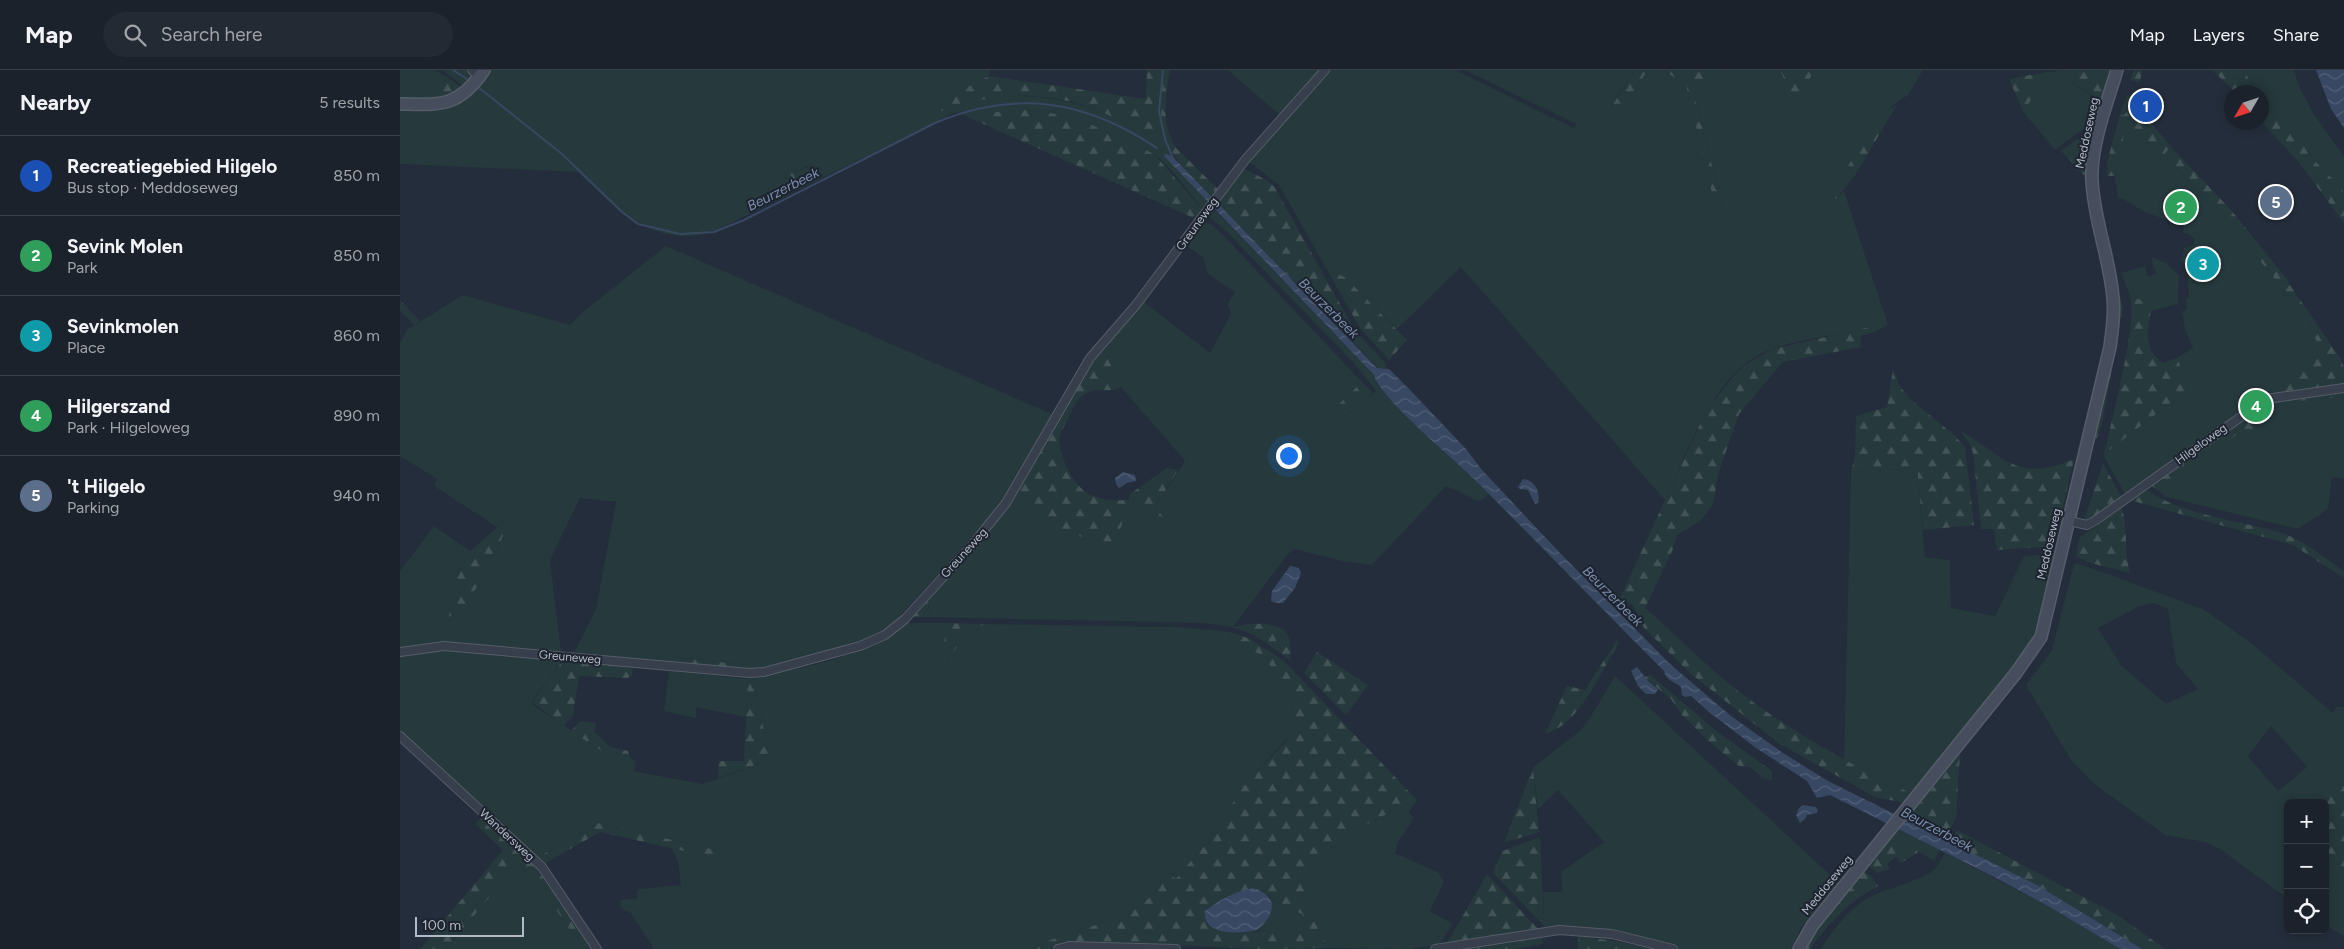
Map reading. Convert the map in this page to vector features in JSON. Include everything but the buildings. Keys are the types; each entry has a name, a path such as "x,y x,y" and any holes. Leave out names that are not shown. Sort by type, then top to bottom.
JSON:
{"street":[{"name":"Greuneweg","path":"400,652 444,646 749,673 764,672 843,652 885,635 905,619 992,521 1016,487 1090,358 1136,305 1244,160 1325,70"},
{"name":"Meddoseweg","path":"1799,949 1812,926 2016,673 2040,637 2069,521 2113,328 2114,313 2111,282 2092,181 2094,153 2116,70"},
{"path":"400,104 432,105 449,103 462,96 476,77"},
{"name":"Hilgeloweg","path":"2069,521 2087,525 2096,520 2266,399 2344,388"},
{"name":"Wandersweg","path":"400,736 542,867 597,949"},
{"path":"1435,949 1559,930 1612,934 1672,949"},
{"path":"1058,949 1069,946 1176,949"}],"green space":[{"path":"400,70 435,70 449,78 426,93 400,103"},
{"path":"442,70 468,70 473,80 466,88"},
{"path":"489,70 990,70 989,76 958,92 921,119 964,103 990,98 1041,97 1065,101 1113,117 1136,128 1158,142 1153,107 1156,70 1164,70 1161,111 1166,138 1173,157 1164,156 1208,202 1202,209 1174,173 1155,155 1092,126 1072,119 1033,112 992,114 970,118 958,112 718,229 708,233 688,236 670,235 635,221 605,198 578,172 400,164 400,107 430,109 453,105 467,95","holes":["810,165 795,181 790,174"]},
{"path":"1147,70 1156,70 1153,107 1158,142 1128,124 1098,111 1069,102 1041,97 1011,96 982,100 951,108 918,121 958,92 989,76 1146,99"},
{"path":"1164,70 1170,70 1166,119 1171,139 1176,148 1219,190 1212,198 1184,169 1165,137 1161,104"},
{"path":"1228,70 1324,70 1281,116"},
{"path":"1331,70 1455,70 1574,128 1576,124 1465,70 1635,70 1610,108 1618,114 1648,70 1663,70 1686,85 1718,214 1724,214 1694,94 1700,84 1723,70 1780,70 1795,101 1815,70 1923,70 1908,95 1891,107 1871,131 1836,199 1844,191 1888,325 1875,332 1869,327 1796,342 1772,349 1751,359 1734,374 1706,413 1665,500 1461,267 1397,329 1345,277 1327,270 1279,185 1248,161"},
{"path":"1635,70 1648,70 1618,114 1610,109"},
{"path":"1663,70 1723,70 1700,84 1694,94 1724,214 1717,214 1686,85"},
{"path":"1780,70 1815,70 1795,102"},
{"path":"2111,70 2102,102 2055,71"},
{"path":"2134,70 2142,70 2140,82 2130,80"},
{"path":"2212,70 2244,70 2252,85 2228,85"},
{"path":"2244,70 2294,70 2299,86 2313,113 2344,157 2344,193 2314,160 2291,125 2269,107 2269,85 2252,85"},
{"path":"2055,71 2101,102 2097,119 2055,150 2024,113 2046,72"},
{"path":"2046,72 2024,113 2009,79"},
{"path":"449,78 464,90 451,99 416,99 441,84"},
{"path":"2127,94 2142,113 2123,117 2120,114"},
{"path":"1896,106 1856,174 1836,199 1833,195 1851,161 1880,119"},
{"path":"2269,106 2291,125 2314,160 2341,188 2344,193 2344,223 2298,161 2269,130"},
{"path":"2131,108 2136,113 2142,113 2171,146 2163,156 2127,121 2115,176 2107,176 2108,159 2120,114 2123,116"},
{"path":"1023,110 1056,114 1090,124 1154,154 1202,209 1196,219 970,118 994,112"},
{"path":"2127,120 2163,155 2171,146 2175,151 2167,159 2225,218 2279,284 2287,279 2290,285 2282,290 2344,375 2344,479 2332,477 2328,509 2298,529 2166,497 2152,486 2133,501 2126,496 2103,455 2190,388 2177,358 2193,348 2185,329 2182,311 2187,310 2186,299 2189,296 2187,267 2181,261 2184,248 2192,246 2195,240 2188,233 2183,233 2184,227 2143,211 2118,198 2115,176"},
{"path":"2095,126 2086,175 2084,175 2061,151"},
{"path":"2175,151 2231,210 2287,279 2279,284 2225,218 2167,159"},
{"path":"818,163 826,163 795,181 790,174"},
{"path":"1243,168 1270,182 1275,188 1354,329 1334,322 1217,203"},
{"path":"1213,208 1374,375 1382,390 1390,399 1489,494 1480,501 1446,486 1372,565 1342,561 1294,549 1288,554 1233,627 1202,623 930,617 927,599 977,545 1012,499 1061,527 1113,549 1128,507 1163,517 1155,507 1185,461 1121,387 1104,350 1144,302 1210,353 1231,314 1228,304 1235,292 1208,274 1203,258 1187,246 1204,222 1212,225 1224,236 1362,382 1337,406 1345,416 1376,391 1353,362 1223,228 1208,216"},
{"path":"666,246 1052,414 1008,491 988,519 890,627 875,638 774,667 746,671 745,665 673,657 669,664 574,653 596,609 616,502 580,498 550,560 561,652 456,642 400,648 400,571 434,526 470,551 460,560 449,621 468,600 477,586 493,557 511,515 497,527 434,486 437,479 400,456 400,343 408,329 463,295 570,325 583,312"},
{"path":"2151,257 2166,263 2179,276 2178,304 2151,311 2144,301 2130,296 2121,273 2145,266 2148,277 2156,274"},
{"path":"1327,270 1345,277 1407,340 1389,360 1360,328"},
{"path":"2115,280 2123,307 2102,424 2097,438 2093,437"},
{"path":"2290,285 2340,358 2344,367 2344,384 2270,393 2260,398 2289,375 2325,353 2282,289"},
{"path":"2130,296 2144,301 2151,311 2148,340 2153,352 2163,363 2177,358 2190,388 2103,455 2128,346 2132,308"},
{"path":"400,300 420,321 414,325 400,310"},
{"path":"1334,322 1354,329 1386,364 1385,368 1378,368"},
{"path":"1869,327 1875,332 1860,336 1861,347 1783,362 1739,414 1718,474 1711,508 1700,521 1677,535 1673,549 1645,608 1717,674 1782,723 1868,772 1913,794 1905,803 1875,797 1780,744 1691,674 1644,628 1633,605 1620,598 1707,409 1736,373 1745,365 1772,349"},
{"path":"1104,350 1121,387 1111,390 1087,392 1074,407 1060,436 1061,452 1068,470 1079,485 1091,495 1110,500 1129,500 1130,494 1167,468 1178,470 1155,507 1164,518 1128,507 1113,550 1053,525 1012,499 1082,376 1093,360"},
{"path":"1893,369 1900,386 1909,398 1953,434 1965,447 1974,525 1923,530 1917,468 1851,472 1855,456 1856,416 1887,407"},
{"path":"1362,382 1373,393 1345,416 1337,406"},
{"path":"2344,391 2344,397 2273,403 2262,411 2255,435 2247,434 2238,423 2269,401"},
{"path":"2234,427 2239,433 2158,491 2152,486"},
{"path":"1959,430 2001,458 2025,468 2039,469 2055,466 2074,459 2054,546 1997,550 1994,529 1981,529 1973,453 1969,443"},
{"path":"2103,463 2122,498 2092,519 2084,520"},
{"path":"1917,468 1925,557 1950,560 1951,608 1995,616 2024,556 2054,554 2032,644 1913,794 1844,761 1851,472"},
{"path":"2147,490 2162,499 2195,512 2265,528 2290,536 2344,571 2344,578 2293,545 2133,501"},
{"path":"2122,508 2130,573 2087,562 2076,556 2079,538"},
{"path":"512,514 476,589 457,614 448,621 460,560"},
{"path":"2077,563 2203,609 2250,642 2333,713 2337,706 2344,707 2344,786 2327,780 2318,799 2284,799 2284,896 2220,849 2205,842 2165,835 2094,784 2071,760 2026,685 2052,650 2074,564","holes":["2154,603 2168,609 2176,663 2198,689 2166,704 2121,665 2098,628 2138,607","2271,726 2307,767 2278,791 2248,756"]},
{"path":"927,599 930,617 911,617"},
{"path":"908,623 945,623 945,662 964,639 984,624 1179,627 1231,632 1231,636 1258,652 1269,662 1282,681 1291,702 1292,724 1290,735 1256,773 1211,836 1176,879 1169,873 1149,898 1129,914 1050,940 1034,949 654,949 631,913 621,908 620,900 637,898 638,889 681,885 678,861 671,848 719,859 720,851 599,823 538,857 493,814 480,806 400,733 400,654 444,649 563,660 532,701 533,705 632,771 703,784 770,760 753,678 814,665 859,651 878,644"},
{"path":"945,623 984,624 964,639 944,663"},
{"path":"1249,624 1268,624 1276,626 1287,633 1291,649 1290,660 1256,636 1233,627"},
{"path":"1231,632 1250,639 1283,660 1417,800 1349,835 1316,862 1303,894 1328,948 1262,949 1064,941 1050,949 1034,949 1050,940 1129,914 1149,898 1169,873 1176,879 1211,836 1244,786 1286,741 1292,728 1292,705 1277,673 1261,655 1232,640","holes":["1261,890 1279,904 1302,914 1305,920 1303,933 1276,930 1236,933 1222,931"]},
{"path":"1617,640 1619,642 1579,709 1557,729 1545,734 1567,686 1585,690"},
{"path":"1317,652 1368,685 1346,715 1304,673"},
{"path":"672,657 746,665 746,671 669,664 669,659"},
{"path":"563,660 633,667 632,676 627,678 579,676 573,716 564,726 532,702"},
{"path":"669,671 748,679 746,717 696,707 696,718 664,711"},
{"path":"1650,675 1719,733 1772,771 1772,780 1763,778 1750,767 1739,766 1707,740 1682,715 1671,699 1644,677"},
{"path":"1615,676 1839,883 1802,926 1791,949 1679,949 1628,936 1544,926 1543,892 1562,892 1561,872 1604,842 1558,790 1538,809 1533,767 1580,731"},
{"path":"753,678 770,760 718,778 719,761 744,761 748,679"},
{"path":"580,721 596,723 594,731 610,747 628,751 630,758 635,760 634,772 571,731"},
{"path":"1960,754 1956,817 1945,840 1906,821"},
{"path":"1533,767 1539,832 1504,843"},
{"path":"2327,780 2344,786 2344,882 2329,864 2329,799 2318,799"},
{"path":"1417,800 1409,812 1414,818 1398,842 1395,853 1438,872 1444,882 1430,911 1453,924 1439,944 1411,949 1328,948 1303,894 1316,862 1349,835"},
{"path":"482,817 536,868 581,933 575,937 542,889 519,863 447,947 448,949 420,949 503,850 475,824"},
{"path":"599,823 720,851 719,859 600,832 544,864 538,857"},
{"path":"1898,829 1940,850 1934,861 1918,851 1890,839"},
{"path":"1957,830 2119,916 2165,949 2142,949 2037,885 1951,842"},
{"path":"1540,837 1544,926 1495,875 1494,869 1503,851"},
{"path":"1890,839 1918,851 1901,863 1897,857 1887,864 1890,869 1877,873 1870,867 1870,864"},
{"path":"1945,853 2048,906 2120,949 1821,949 1850,912 1864,900 1930,873 1936,868"},
{"path":"519,863 542,889 575,937 581,933 591,949 448,949 447,947"},
{"path":"2329,864 2344,882 2344,936 2329,927"},
{"path":"1864,871 1872,877 1878,886 1849,906 1832,922 1810,949 1805,949 1825,919"},
{"path":"1487,874 1538,929 1446,945"},
{"path":"1270,898 1302,914 1305,920 1303,933 1257,930 1261,927 1272,907"},
{"path":"1578,936 1622,942 1623,949 1578,949"},
{"path":"1542,937 1543,944 1514,949 1468,949"},
{"path":"1622,942 1650,949 1623,949"}],"water":[{"path":"2316,70 2344,70 2344,128 2331,109"},
{"name":"Beurzerbeek","path":"1166,154 1173,157 1377,368 1389,369 1413,393 1561,554 1670,664 1731,716 1783,753 1828,781 2037,885 2142,949 2120,949 2048,906 1996,878 1830,795 1817,798 1807,781 1756,748 1691,696 1685,697 1682,695 1681,687 1668,679 1664,671 1479,484 1404,414 1379,385 1374,375 1164,156"},
{"path":"1123,472 1135,475 1136,481 1127,483 1119,488 1115,478"},
{"path":"1523,479 1534,484 1539,495 1538,503 1535,504 1528,490 1518,487"},
{"path":"1290,566 1299,568 1301,573 1295,588 1283,603 1271,601 1272,591"},
{"path":"1637,667 1649,682 1658,689 1655,694 1646,694 1638,686 1631,671"},
{"path":"1803,805 1815,807 1818,810 1817,813 1807,815 1800,823 1796,815 1799,808"},
{"path":"1253,888 1268,896 1271,901 1271,913 1263,925 1257,930 1233,932 1216,929 1210,925 1206,919 1205,911 1228,896"}],"waterway":[{"name":"Beurzerbeek","path":"453,70 470,81"},
{"path":"1163,70 1159,111 1165,139 1173,158"},
{"name":"Beurzerbeek","path":"478,87 562,154 622,212 638,224 680,234 714,232 744,220 935,123 965,112 994,106 1022,103 1076,110 1103,119 1157,148"}],"place":[{"name":"Recreatiegebied Hilgelo","path":"2146,106"},
{"name":"'t Hilgelo","path":"2276,202"},
{"name":"Sevink Molen","path":"2181,207"},
{"name":"Sevinkmolen","path":"2203,264"},
{"name":"Hilgerszand","path":"2256,406"}]}
